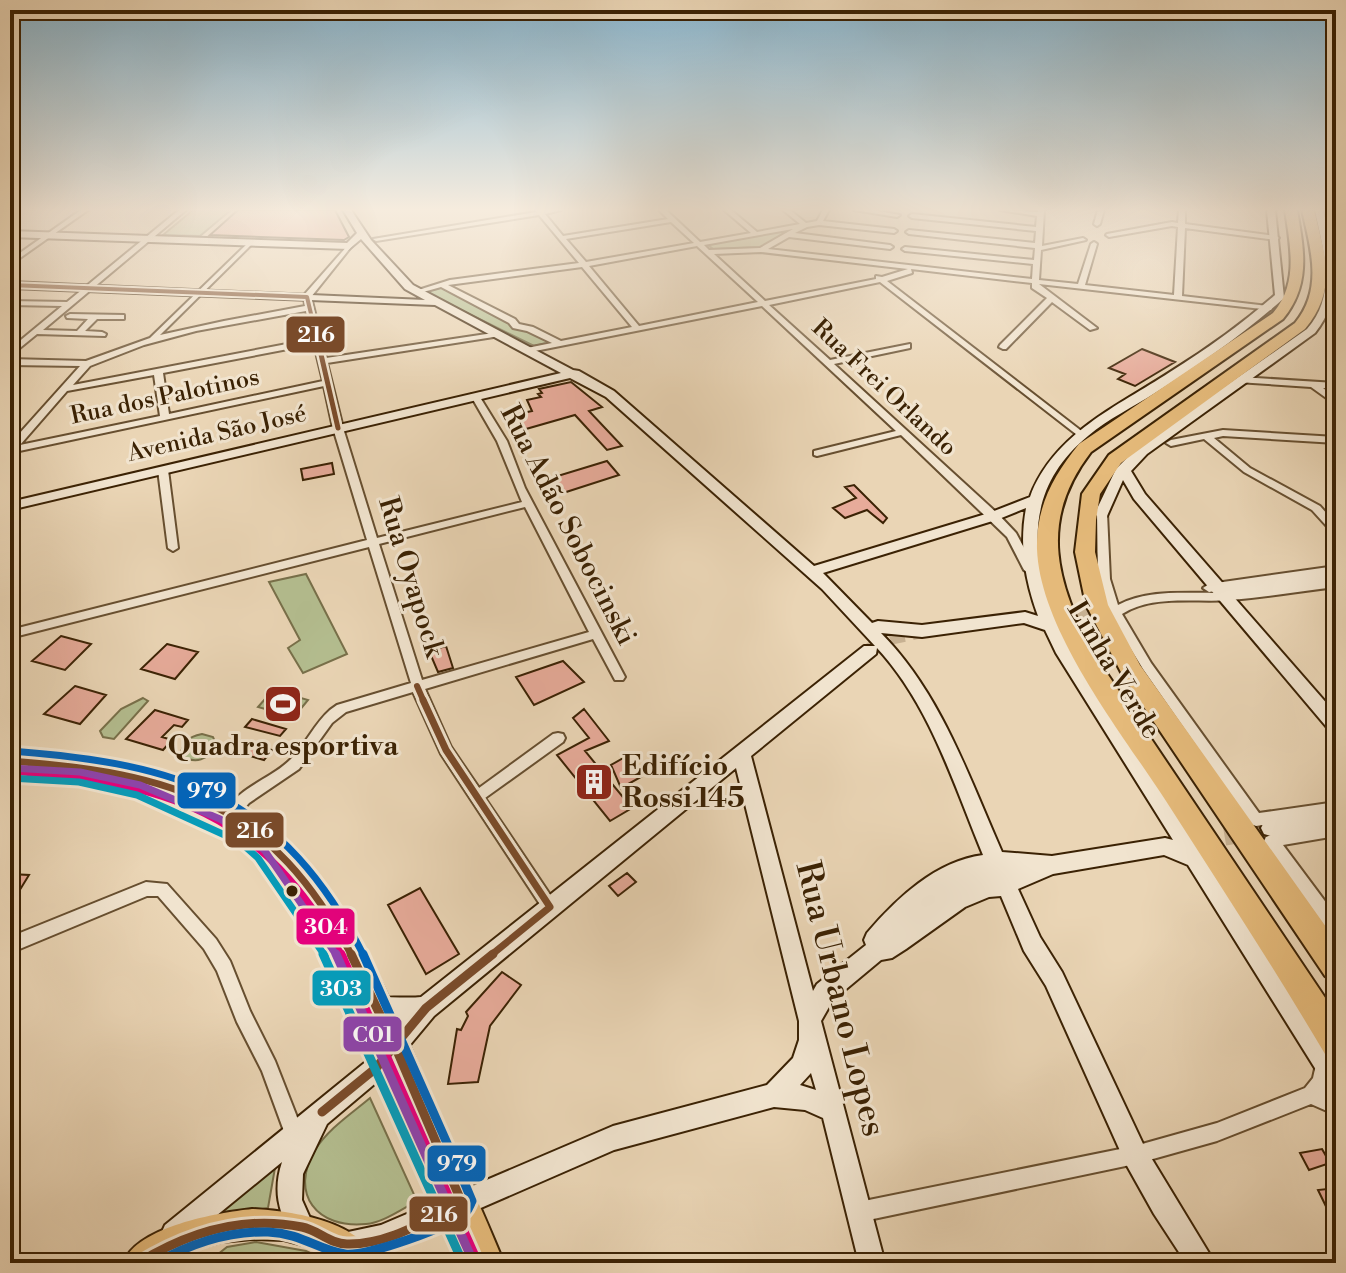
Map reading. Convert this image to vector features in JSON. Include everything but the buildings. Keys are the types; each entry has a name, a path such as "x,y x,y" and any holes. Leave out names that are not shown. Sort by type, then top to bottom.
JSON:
{"highway":[{"path":"1274,302 1297,283 1297,269"},
{"name":"Linha Verde","path":"1329,281 1300,326 1115,459 1091,494 1085,552 1097,605 1125,660 1336,966"},
{"name":"Linha Verde","path":"1297,283 1292,298 1283,310 1244,332 1115,424 1072,461 1051,502 1047,531 1048,564 1057,602 1085,658 1330,1051"},
{"path":"1085,552 1102,513"}],"main road":[{"path":"391,269 416,292 575,373 622,402 829,588 882,642 927,703 957,771 993,867 1010,884 1032,944 1054,979 1135,1155 1163,1205 1202,1263"},
{"path":"393,269 395,274"},
{"path":"1274,302 1275,269"},
{"path":"1317,326 1331,306 1329,281"},
{"path":"11,285 198,293 308,303 438,303"},
{"name":"Linha Verde","path":"1274,302 1244,332 1081,435 1051,468 1034,500 1029,526 1031,573 1050,626 1196,860 1330,1051 1336,1081"},
{"path":"1317,326 1336,327"},
{"name":"Linha Verde","path":"1102,513 1123,469 1156,440 1317,326"},
{"name":"Avenida São José","path":"10,506 575,373"},
{"path":"1123,469 1139,496 1225,591 1336,726"},
{"path":"1110,491 1127,490 1139,496"},
{"path":"811,572 994,516 1034,500"},
{"path":"1225,591 1336,577"},
{"path":"1025,617 1040,603"},
{"path":"144,1259 376,1068 426,1008 747,747 804,713 882,642 922,631 1025,617 1050,626"},
{"path":"882,642 922,631"},
{"name":"Rua Urbano Lopes","path":"747,747 810,1020 872,1263"},
{"path":"10,761 87,766 131,774 187,793 231,814 263,835 305,877 347,945 396,1046 489,1263"},
{"path":"1266,830 1336,818"},
{"path":"1165,846 1172,836 1172,822"},
{"path":"774,1095 803,1065 810,1040 810,1020 825,992 943,895 993,867 1052,865 1165,846 1196,860"},
{"path":"857,964 905,940 970,893 1010,884 1052,865"},
{"path":"377,1008 402,1011 426,1008"},
{"path":"144,1259 188,1238 232,1227 269,1224 301,1227 353,1254 382,1238 621,1135 774,1095 806,1098 833,1110"},
{"path":"301,1227 288,1204 288,1177 298,1151 322,1112"}],"street":[{"path":"10,353 112,269"},
{"path":"153,337 223,269"},
{"path":"10,362 87,364 153,337 308,303 332,269"},
{"path":"416,292 441,284 550,269"},
{"path":"587,269 637,328"},
{"name":"Rua Frei Orlando","path":"727,269 994,516 1012,535 1031,573"},
{"path":"871,269 1081,435"},
{"path":"907,269 1178,298 1274,302"},
{"path":"1036,269 1037,289 1093,328"},
{"path":"1081,287 1086,269"},
{"path":"1178,298 1179,269"},
{"path":"530,350 881,280 912,270"},
{"path":"441,284 512,321 516,326 528,328 560,344"},
{"path":"1003,347 1051,299"},
{"path":"10,303 70,304"},
{"name":"Rua Oyapock","path":"308,303 338,428 417,686 436,732 550,907"},
{"path":"70,316 121,317"},
{"path":"79,333 95,317"},
{"path":"36,332 102,334"},
{"path":"322,361 500,334"},
{"path":"65,389 317,341"},
{"path":"827,363 907,346"},
{"path":"10,450 87,364"},
{"path":"158,371 165,418"},
{"path":"1240,380 1336,386"},
{"name":"Rua dos Palotinos","path":"10,450 327,383"},
{"path":"1314,385 1336,402"},
{"name":"Rua Adão Sobocinski","path":"475,396 502,441 529,503 619,677"},
{"path":"817,453 902,432"},
{"path":"1171,443 1223,433 1336,440"},
{"path":"1206,436 1247,470 1316,508 1336,530"},
{"path":"163,470 173,548"},
{"path":"10,634 529,503"},
{"name":"Linha Verde","path":"1102,513 1104,571 1115,613 1147,666 1336,929"},
{"path":"1115,613 1134,603 1225,591 1336,570"},
{"path":"1225,591 1336,583"},
{"path":"1109,596 1134,603"},
{"path":"231,814 241,799 294,765 337,711 597,634"},
{"path":"476,797 558,738"},
{"path":"1266,830 1336,808"},
{"path":"1266,830 1336,830"},
{"path":"10,945 146,889 162,889 203,936 224,967 243,1016 269,1067 295,1135"},
{"path":"859,1212 1135,1155 1217,1132 1311,1095 1321,1082 1330,1051"},
{"path":"1311,1095 1336,1106"}],"green space":[{"path":"442,287 513,327 552,342 534,346 425,292"},
{"path":"306,574 347,654 303,673 288,648 300,640 269,582"},
{"name":"Quadra esportiva","path":"273,690 308,700 294,717 258,707"},
{"path":"143,698 148,701 114,739 103,737 100,731 121,709"},
{"path":"202,734 213,737 216,744 209,754 196,760 180,756 186,741"},
{"path":"370,1098 417,1201 372,1223 334,1221 312,1205 305,1181 308,1166 326,1135"},
{"path":"276,1162 268,1208 211,1218"},
{"path":"256,1242 306,1251 332,1263 207,1263 227,1247"}],"tunnel":[{"path":"1054,614 1107,607"},
{"path":"870,650 892,637 920,631"},
{"path":"1196,841 1271,828"}],"transit line":[{"name":"216","path":"10,285 307,297 338,428"},
{"name":"216","path":"322,1112 376,1068 426,1008 550,907 446,750 417,686"},
{"name":"979","path":"11,751 92,759 172,777 245,810 278,834 320,881 353,935 422,1082 472,1201 466,1212 410,1239 366,1252 338,1252 287,1234 248,1233 189,1246 156,1263"},
{"name":"216","path":"10,761 97,770 181,790 233,815 284,856 324,907 357,964 462,1203 392,1236 362,1243 341,1243 302,1227 259,1223 196,1235 175,1242 138,1263"},
{"name":"C01","path":"11,768 80,772 140,785 220,819 246,834 265,851 340,960 472,1259"},
{"name":"304","path":"10,771 94,780 175,800 226,823 257,844 285,870 308,899 347,964 478,1263"},
{"name":"303","path":"10,778 79,782 137,795 215,828 240,842 258,858 331,965 463,1263"}],"place":[{"name":"Quadra esportiva","path":"283,704"},
{"name":"Edifício Rossi 145","path":"594,782"}]}
